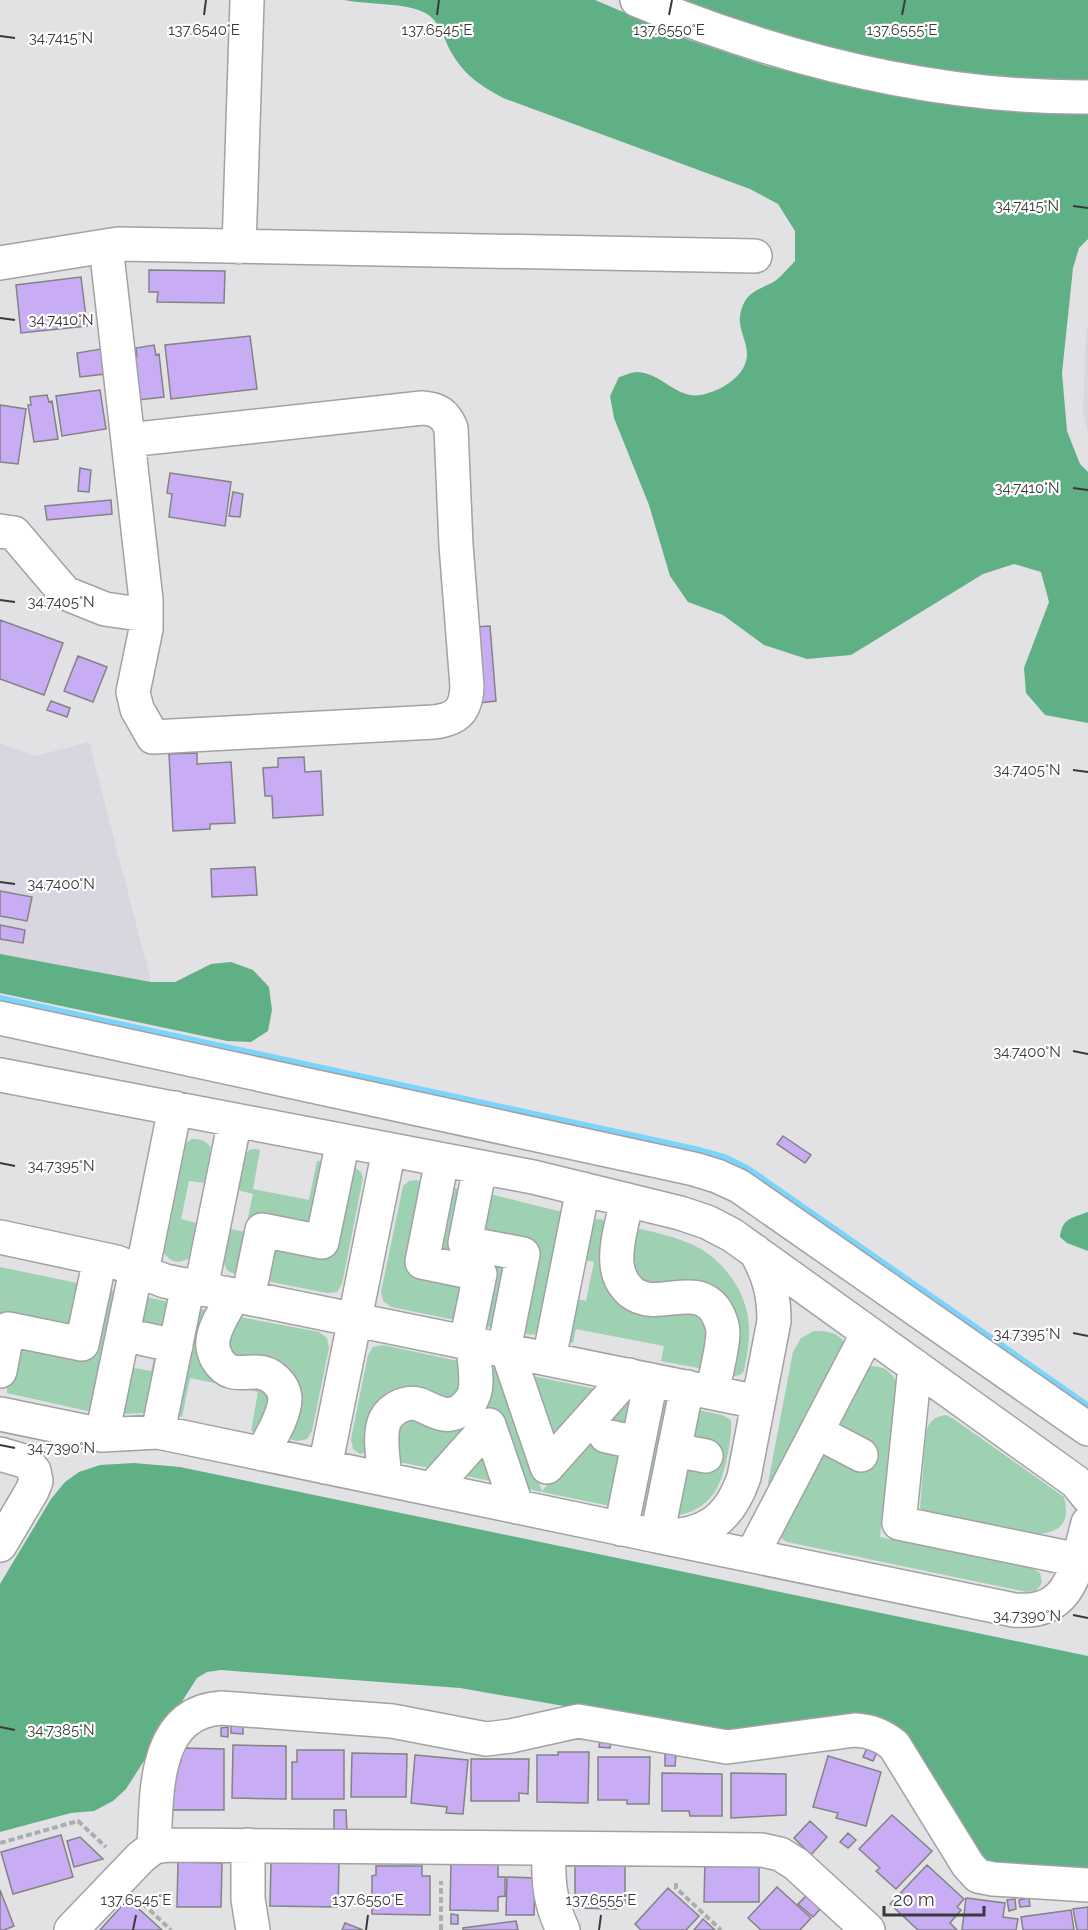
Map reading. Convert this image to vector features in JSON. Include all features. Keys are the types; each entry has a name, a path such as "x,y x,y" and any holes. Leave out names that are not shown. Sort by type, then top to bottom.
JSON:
{"street":[{"path":"637,0 695,24 769,49 844,68 920,83 997,93 1088,97"},
{"path":"239,247 247,1"},
{"path":"0,264 118,244 756,256"},
{"path":"106,246 146,615 146,629 133,692 137,709 153,737 448,721 459,713 466,700 467,687 456,545 451,428 446,416 435,409 422,408 128,440"},
{"path":"0,531 14,534 65,593 105,609 146,615"},
{"path":"0,1018 694,1168 717,1176 738,1186 1088,1429"},
{"path":"0,1074 480,1167 583,1189 707,1222 732,1235 755,1251 1076,1482 1088,1497"},
{"path":"158,1432 139,1271 175,1108"},
{"path":"102,1435 147,1352 194,1286 235,1120"},
{"path":"262,1454 282,1411 285,1398 281,1386 271,1376 259,1371 246,1374 232,1372 221,1365 214,1353 213,1340 241,1296 262,1230 322,1242 343,1141"},
{"path":"325,1467 389,1150"},
{"path":"385,1479 382,1432 386,1419 394,1409 406,1404 420,1405 431,1412 444,1415 457,1413 468,1405 474,1393 469,1343 480,1275 422,1262 442,1160"},
{"path":"480,1167 465,1243 523,1254 505,1350 547,1467 640,1378"},
{"path":"549,1359 583,1189"},
{"path":"627,1200 616,1262 619,1276 626,1287 636,1296 649,1301 692,1296 704,1300 714,1308 721,1319 723,1332 674,1450 657,1536"},
{"path":"0,1237 116,1262 165,1281 758,1402"},
{"path":"657,1536 676,1537 695,1533 712,1524 727,1511 738,1495 744,1477 774,1321 774,1303 768,1276 755,1251"},
{"path":"0,1371 8,1329 82,1344 99,1259"},
{"path":"752,1556 868,1333"},
{"path":"915,1366 899,1523 1078,1560"},
{"path":"621,1529 638,1443 640,1378"},
{"path":"0,1414 102,1435 158,1432 1003,1608 1029,1611 1043,1608 1056,1601 1066,1591 1074,1578 1088,1523"},
{"path":"432,1489 489,1425 517,1507"},
{"path":"816,1432 861,1455"},
{"path":"606,1436 638,1443"},
{"path":"674,1450 706,1456"},
{"path":"0,1454 27,1462 34,1471 36,1481 0,1545"},
{"path":"154,1847 161,1762 183,1723 194,1714 207,1709 221,1708 392,1721 486,1739 511,1736 578,1721 727,1747 855,1730 869,1731 882,1736 894,1745 968,1865 978,1876 1088,1885"},
{"path":"71,1930 129,1869 154,1847 170,1845 762,1850 780,1854 796,1864 868,1930"},
{"path":"248,1845 248,1899 253,1930"},
{"path":"549,1849 548,1887 554,1912 563,1930"}],"path":[{"path":"0,1843 78,1821 129,1869"},
{"path":"441,1848 441,1930"},
{"path":"676,1850 676,1888 721,1930"}],"shaded area":[{"path":"1088,322 1088,434 1083,414"},
{"path":"89,742 163,1028 0,993 0,743 35,756"}],"green space":[{"path":"344,0 595,0 689,40 764,65 840,85 918,100 996,110 1088,114 1088,239 1079,248 1073,268 1062,373 1067,431 1080,464 1088,472 1088,723 1045,715 1026,693 1024,668 1049,602 1041,572 1014,564 983,574 851,655 807,659 764,645 723,615 688,602 670,576 649,505 614,418 610,396 619,377 635,372 646,373 676,390 692,395 701,395 716,390 731,382 746,363 747,355 740,325 743,305 752,293 775,281 795,261 795,231 778,204 750,189 503,98 480,84 462,67 451,52 439,27 427,14 410,7"},
{"path":"683,0 1088,0 1088,79 986,75 882,59 779,34"},
{"path":"0,954 151,982 175,982 211,964 231,962 253,970 269,987 272,1010 268,1031 251,1042 227,1041 0,993"},
{"path":"192,1139 203,1140 211,1148 204,1183 189,1181 181,1219 196,1223 189,1258 175,1261 169,1259 164,1253 186,1143"},
{"path":"249,1150 260,1150 253,1189 309,1200 317,1161 323,1162 318,1226 256,1222 241,1274 233,1273 227,1270 225,1265 225,1251 230,1229 245,1232 253,1194 238,1190 245,1155"},
{"path":"355,1168 361,1172 363,1178 342,1284 337,1292 327,1293 267,1281 267,1246 328,1251 348,1169"},
{"path":"417,1180 424,1184 412,1268 464,1279 455,1320 391,1307 383,1301 381,1292 403,1186 409,1181"},
{"path":"456,1188 463,1192 456,1248 507,1258 496,1326 489,1327 483,1323 489,1269 438,1258 449,1189"},
{"path":"490,1194 566,1213 537,1334 529,1335 522,1331 532,1248 475,1229"},
{"path":"1088,1212 1088,1251 1067,1243 1060,1237 1066,1222"},
{"path":"601,1219 607,1223 606,1263 711,1322 704,1369 661,1361 664,1346 576,1329 573,1343 564,1340 571,1298 586,1301 594,1262 579,1259 593,1220"},
{"path":"640,1229 693,1245 716,1260 726,1270 741,1294 749,1320 747,1353 744,1371 740,1375 734,1376 729,1373 731,1346 678,1287 633,1281 631,1235 634,1230"},
{"path":"0,1267 82,1286 73,1330 0,1319"},
{"path":"114,1291 119,1294 92,1412 7,1393 18,1343 90,1356 107,1292"},
{"path":"146,1297 169,1302 162,1350 146,1413 122,1414 128,1367 151,1371 154,1357 132,1352"},
{"path":"203,1309 210,1312 246,1381 277,1399 256,1432 251,1431 258,1392 190,1378 182,1417 177,1416 196,1310"},
{"path":"240,1317 319,1332 327,1338 329,1348 312,1431 307,1439 297,1441 286,1438 290,1413 235,1365 225,1330"},
{"path":"814,1331 832,1333 846,1344 771,1486 768,1483 793,1352 801,1338"},
{"path":"383,1345 458,1361 462,1400 422,1397 370,1452 360,1454 353,1449 351,1439 368,1355 373,1347"},
{"path":"872,1366 886,1370 896,1381 880,1537 1032,1568 1040,1573 1042,1583 1036,1591 1027,1592 787,1542 779,1537 862,1371"},
{"path":"490,1367 500,1370 542,1491 628,1395 632,1397 625,1447 610,1506 518,1487 492,1411 439,1470 399,1462 392,1422 398,1415 428,1418"},
{"path":"528,1375 600,1390 552,1443"},
{"path":"665,1403 671,1406 650,1512 643,1512 637,1509 658,1404"},
{"path":"698,1410 722,1415 731,1420 728,1453 718,1486 707,1502 699,1508 676,1516 688,1445"},
{"path":"946,1415 1064,1497 1066,1512 1063,1523 1054,1530 1039,1534 925,1511 920,1508 926,1432 933,1420"},
{"path":"487,1440 501,1483 456,1474"},
{"path":"134,1463 180,1467 1088,1656 1088,1872 984,1865 903,1736 708,1731 460,1688 221,1670 207,1672 197,1678 126,1789 113,1801 94,1811 71,1813 0,1832 0,1584 51,1499 65,1482 79,1472 100,1465"}],"building":[{"path":"149,270 225,271 224,303 157,302 158,292 149,292"},
{"path":"81,277 87,326 21,333 16,285"},
{"path":"250,336 257,389 171,399 165,345"},
{"path":"154,345 156,355 159,354 164,397 138,400 133,357 137,357 136,348"},
{"path":"101,349 105,374 80,377 77,353"},
{"path":"100,390 106,429 62,436 56,396"},
{"path":"47,395 49,402 52,401 58,439 34,442 28,405 31,405 30,397"},
{"path":"0,405 26,409 18,464 0,462"},
{"path":"80,468 91,470 89,492 78,491"},
{"path":"170,473 231,482 225,526 169,517 172,494 167,493"},
{"path":"233,492 243,494 240,517 229,516"},
{"path":"111,500 112,514 47,520 45,506"},
{"path":"0,620 63,643 44,695 0,679"},
{"path":"490,626 496,701 479,703 474,627"},
{"path":"78,656 107,667 93,702 64,691"},
{"path":"51,701 70,708 67,717 47,710"},
{"path":"197,753 197,764 231,762 235,823 210,824 210,829 173,831 169,754"},
{"path":"304,757 305,772 321,771 323,815 273,818 272,796 265,796 263,768 278,767 278,758"},
{"path":"255,867 257,895 212,897 211,869"},
{"path":"0,891 32,897 27,921 0,916"},
{"path":"0,925 25,930 23,943 0,939"},
{"path":"783,1136 811,1155 805,1163 777,1144"},
{"path":"231,1725 243,1726 243,1734 231,1733"},
{"path":"228,1727 228,1737 221,1736 221,1728"},
{"path":"600,1739 611,1741 610,1748 599,1747"},
{"path":"233,1745 286,1746 286,1799 232,1798"},
{"path":"181,1748 224,1749 224,1810 170,1810 170,1761 181,1761"},
{"path":"867,1748 877,1752 873,1761 863,1757"},
{"path":"297,1750 344,1750 344,1799 292,1799 292,1762 297,1762"},
{"path":"558,1752 589,1752 588,1803 537,1802 537,1755 558,1755"},
{"path":"352,1753 407,1754 406,1797 351,1797"},
{"path":"665,1754 676,1754 675,1766 665,1766"},
{"path":"415,1755 468,1760 463,1814 446,1813 447,1807 411,1803"},
{"path":"828,1756 881,1772 866,1826 836,1818 838,1813 813,1807"},
{"path":"598,1757 650,1757 649,1804 627,1804 627,1800 598,1800"},
{"path":"471,1759 529,1759 528,1794 519,1793 519,1801 471,1801"},
{"path":"662,1773 722,1774 722,1816 690,1816 689,1811 662,1811"},
{"path":"731,1773 786,1774 786,1815 731,1818"},
{"path":"334,1810 346,1810 347,1833 334,1833"},
{"path":"892,1815 932,1851 896,1889 876,1871 880,1868 859,1849"},
{"path":"810,1821 827,1837 811,1855 794,1838"},
{"path":"848,1833 856,1840 848,1848 840,1842"},
{"path":"61,1835 73,1877 13,1894 1,1852"},
{"path":"80,1837 103,1859 74,1867 67,1841"},
{"path":"705,1860 759,1861 759,1902 704,1902"},
{"path":"451,1861 498,1862 498,1877 505,1877 505,1896 498,1897 498,1911 450,1910"},
{"path":"575,1861 625,1862 625,1903 617,1903 617,1909 575,1908"},
{"path":"178,1862 222,1863 221,1907 177,1907"},
{"path":"271,1863 339,1863 338,1907 270,1906"},
{"path":"927,1865 964,1899 957,1907 961,1910 950,1923 957,1930 918,1930 890,1904"},
{"path":"376,1866 422,1866 422,1876 430,1876 430,1915 372,1914 372,1876 376,1875"},
{"path":"507,1877 535,1878 534,1915 506,1915"},
{"path":"777,1887 811,1918 800,1930 761,1930 748,1918"},
{"path":"668,1888 699,1916 686,1930 641,1930 635,1924"},
{"path":"0,1890 14,1926 4,1930 0,1930"},
{"path":"808,1894 822,1907 813,1917 798,1904"},
{"path":"966,1898 1005,1903 1003,1917 1018,1919 1016,1930 962,1930"},
{"path":"1029,1898 1030,1906 1020,1907 1019,1900"},
{"path":"128,1899 162,1930 100,1930"},
{"path":"1015,1899 1016,1909 1009,1911 1007,1900"},
{"path":"1088,1907 1088,1930 1077,1930 1073,1909"},
{"path":"1071,1910 1074,1930 1023,1930 1021,1917"},
{"path":"451,1914 458,1915 458,1924 451,1924"},
{"path":"703,1919 715,1930 694,1930"},
{"path":"516,1921 518,1930 463,1930 463,1928"},
{"path":"345,1923 363,1930 342,1930"}],"waterway":[{"path":"0,1000 724,1159 748,1171 1088,1408"}]}
